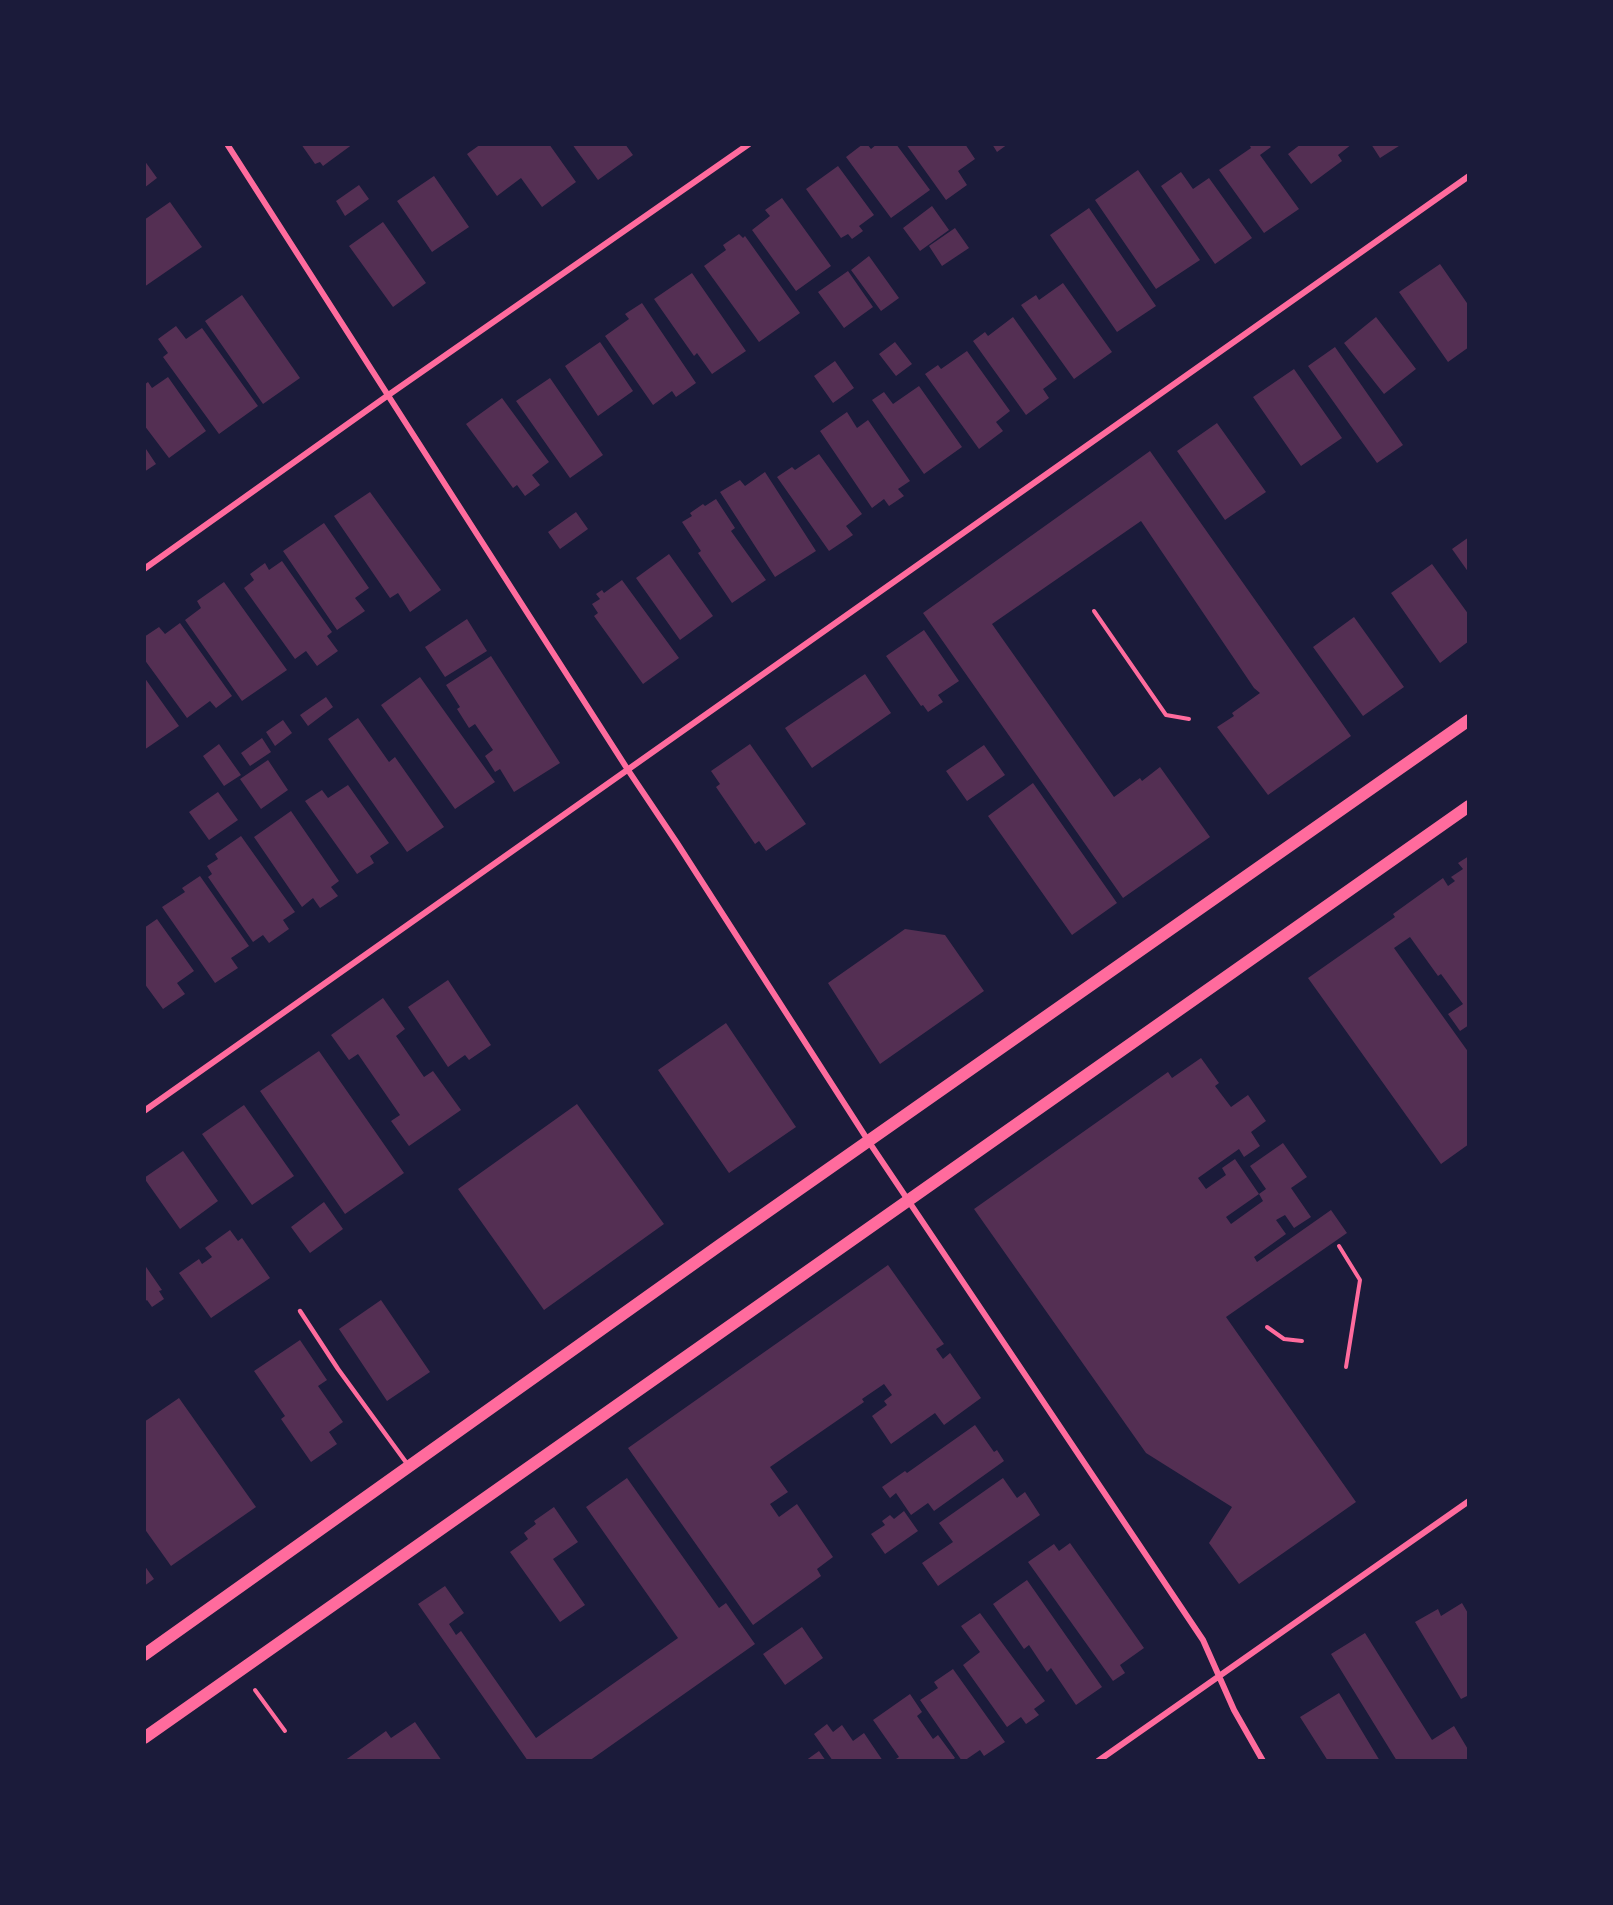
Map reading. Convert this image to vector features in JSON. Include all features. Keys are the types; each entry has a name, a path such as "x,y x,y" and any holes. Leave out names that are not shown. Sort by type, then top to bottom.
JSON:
{"main road":[{"path":"144,1655 720,1245 1469,720"},
{"path":"144,1738 1469,806"}],"street":[{"path":"227,144 869,1142 1203,1640 1234,1710 1263,1761"},
{"path":"144,569 387,396 749,144"},
{"path":"144,1111 1469,176"},
{"path":"1098,1761 1469,1501"}],"lane":[{"path":"300,1311 338,1369 410,1467"}],"path":[{"path":"1094,611 1166,714 1189,719"},
{"path":"1339,1246 1360,1280 1346,1367"},
{"path":"1267,1327 1284,1339 1302,1341"},
{"path":"241,1670 285,1731"}],"building":[{"path":"301,144 353,144 323,166 320,162 315,164"},
{"path":"481,144 549,144 576,182 542,207 521,178 497,196 467,154"},
{"path":"572,144 625,144 633,155 598,180"},
{"path":"863,144 867,144 871,149 877,144 896,144 930,190 891,218 846,157"},
{"path":"906,144 965,144 975,159 958,171 967,185 946,200"},
{"path":"992,144 1008,144 997,152"},
{"path":"1249,144 1268,144 1271,147 1260,155 1299,209 1264,233 1219,170 1251,148"},
{"path":"1301,144 1352,144 1338,155 1342,161 1311,184 1288,154"},
{"path":"1371,144 1402,144 1380,158"},
{"path":"144,160 157,178 144,188"},
{"path":"838,166 874,215 859,226 863,231 852,239 848,234 841,238 806,189"},
{"path":"1138,170 1200,260 1156,289 1095,200"},
{"path":"1181,172 1193,189 1209,178 1252,238 1215,264 1161,186"},
{"path":"434,176 469,227 432,252 397,201"},
{"path":"359,185 369,199 345,216 336,201"},
{"path":"782,198 831,266 796,291 752,230 770,216 765,210"},
{"path":"170,202 202,247 144,287 144,220"},
{"path":"932,206 949,230 920,251 903,228"},
{"path":"1089,208 1156,306 1117,332 1050,235"},
{"path":"383,222 426,283 393,307 349,246"},
{"path":"955,228 969,248 942,266 929,246"},
{"path":"739,234 743,238 745,236 800,313 759,342 704,266 726,250 723,245"},
{"path":"869,256 899,298 881,311 851,270"},
{"path":"1440,264 1469,306 1469,347 1448,362 1399,292"},
{"path":"848,271 873,307 844,328 818,292"},
{"path":"692,273 746,351 712,374 697,353 694,356 654,299"},
{"path":"1063,283 1112,352 1074,379 1021,305 1036,295 1039,300"},
{"path":"242,295 300,378 263,404 205,321"},
{"path":"642,303 696,383 676,397 672,391 653,405 605,336 629,319 625,314"},
{"path":"1013,317 1057,379 1043,389 1049,398 1026,415 973,341 985,332 988,336"},
{"path":"1376,317 1416,369 1384,394 1344,343"},
{"path":"176,326 186,339 202,328 258,406 219,434 163,357 168,353 158,339"},
{"path":"600,342 633,391 598,416 565,366"},
{"path":"895,342 912,364 896,376 879,354"},
{"path":"1335,347 1403,445 1377,463 1308,366"},
{"path":"967,351 1010,411 996,422 1003,431 979,449 925,374 938,365 941,369"},
{"path":"835,361 854,388 833,403 814,376"},
{"path":"1294,369 1342,438 1301,466 1253,397"},
{"path":"168,377 206,431 169,458 144,425 144,385 148,382 152,388"},
{"path":"550,378 603,455 570,478 516,401"},
{"path":"919,386 962,447 924,474 872,400 884,392 893,404"},
{"path":"502,398 549,462 532,475 540,485 525,496 517,485 513,488 466,424"},
{"path":"847,412 857,428 868,420 910,481 898,489 904,496 889,506 884,499 872,508 820,431"},
{"path":"1217,423 1266,492 1225,520 1177,451"},
{"path":"144,446 156,464 144,472"},
{"path":"1150,451 1351,736 1268,795 1217,727 1234,716 1232,713 1260,693 1254,688 1141,521 992,624 1114,797 1140,778 1142,781 1160,767 1210,837 1123,898 923,613"},
{"path":"819,454 862,514 846,526 853,535 829,551 777,477 792,467 795,470"},
{"path":"765,472 816,551 775,577 720,492 740,480 745,486"},
{"path":"370,492 441,590 410,612 398,593 390,598 334,516"},
{"path":"716,499 735,528 731,531 766,580 732,603 698,553 701,551 682,522 692,516 690,513 703,504 705,506"},
{"path":"576,512 588,529 560,549 548,532"},
{"path":"324,523 369,588 355,598 365,611 337,630 283,551"},
{"path":"1469,537 1469,573 1452,549"},
{"path":"669,554 713,616 680,640 636,578"},
{"path":"282,561 332,632 327,636 338,651 317,666 306,651 295,659 244,588 254,580 250,574 265,563 269,570"},
{"path":"1432,564 1469,615 1469,641 1440,663 1391,593"},
{"path":"622,580 679,658 643,684 594,616 598,613 592,604 600,599 596,594 602,590 604,593"},
{"path":"224,582 287,670 242,701 185,620 201,608 197,601"},
{"path":"1354,617 1404,687 1363,716 1313,647"},
{"path":"467,619 487,651 445,677 425,647"},
{"path":"180,623 232,696 216,708 210,701 187,718 144,659 144,637 159,627 165,634"},
{"path":"924,630 959,681 938,695 943,702 928,712 923,705 921,706 886,656"},
{"path":"491,656 560,763 514,792 500,769 495,772 485,756 493,750 475,724 469,728 457,709 460,707 446,685"},
{"path":"865,674 891,713 812,768 785,728"},
{"path":"144,677 179,726 144,750"},
{"path":"420,677 495,782 455,809 381,705"},
{"path":"326,697 333,707 308,726 300,715"},
{"path":"358,718 389,762 395,757 444,827 407,852 328,739"},
{"path":"283,720 292,733 275,746 266,732"},
{"path":"262,738 271,752 250,766 241,753"},
{"path":"219,744 241,775 224,786 203,756"},
{"path":"750,744 806,824 766,851 759,841 755,844 716,787 720,784 711,771"},
{"path":"984,745 1005,775 967,801 946,771"},
{"path":"268,760 288,790 261,809 240,779"},
{"path":"1033,783 1117,903 1072,935 988,816"},
{"path":"348,785 389,843 370,856 374,863 357,874 305,801 322,790 328,798"},
{"path":"218,792 238,820 209,840 189,812"},
{"path":"291,811 339,881 331,887 338,896 320,908 313,898 302,907 254,837"},
{"path":"241,836 295,912 283,920 289,929 269,943 263,935 253,942 208,877 212,874 207,866 218,859 215,854"},
{"path":"1469,856 1469,1025 1460,1031 1448,1014 1463,1004 1441,974 1438,976 1410,937 1394,948 1469,1053 1469,1144 1441,1164 1308,978 1395,917 1393,914 1443,878 1448,886 1455,881 1451,877 1463,869 1458,863"},
{"path":"200,876 249,946 231,958 238,968 215,983 162,907 185,892 182,888"},
{"path":"157,919 194,971 177,983 185,994 163,1009 144,983 144,928"},
{"path":"905,929 945,935 984,991 880,1064 828,983"},
{"path":"448,980 491,1045 469,1060 465,1055 448,1067 408,1007"},
{"path":"383,998 405,1029 396,1036 424,1077 433,1071 461,1110 409,1146 391,1121 400,1115 358,1054 349,1060 331,1035"},
{"path":"726,1023 796,1127 729,1173 658,1070"},
{"path":"319,1051 404,1173 345,1214 260,1091"},
{"path":"1201,1058 1219,1083 1215,1086 1231,1107 1248,1095 1266,1121 1251,1132 1260,1146 1244,1157 1239,1149 1198,1178 1206,1189 1226,1175 1222,1168 1235,1159 1259,1194 1266,1189 1250,1166 1283,1143 1307,1177 1291,1188 1311,1217 1294,1228 1285,1215 1276,1220 1286,1234 1254,1257 1257,1262 1331,1210 1347,1233 1226,1317 1356,1502 1239,1584 1209,1543 1232,1507 1146,1453 974,1209 1168,1072 1172,1078","holes":["1259,1194 1263,1201 1231,1224 1226,1217"]},
{"path":"577,1104 664,1224 544,1310 458,1189"},
{"path":"244,1105 294,1176 252,1205 202,1134"},
{"path":"183,1151 218,1201 180,1229 144,1178"},
{"path":"324,1202 343,1229 310,1253 291,1227"},
{"path":"230,1230 238,1241 242,1238 270,1278 211,1318 179,1273 199,1259 202,1264 212,1257 205,1248"},
{"path":"144,1264 162,1290 159,1291 164,1299 152,1307 147,1300 144,1302"},
{"path":"888,1265 944,1344 936,1349 943,1359 950,1353 981,1398 944,1425 935,1413 891,1444 872,1416 887,1405 884,1401 892,1395 884,1384 862,1399 864,1402 770,1467 788,1492 770,1504 779,1517 797,1504 833,1557 817,1569 821,1576 753,1625 628,1448"},
{"path":"381,1300 430,1372 387,1401 339,1329"},
{"path":"300,1340 327,1380 318,1386 343,1422 329,1432 337,1444 311,1462 281,1419 285,1416 254,1371"},
{"path":"179,1398 256,1507 171,1566 144,1528 144,1422"},
{"path":"975,1425 994,1452 997,1450 1004,1461 934,1511 928,1503 911,1515 896,1493 890,1498 882,1487 905,1471 907,1473"},
{"path":"627,1478 719,1608 726,1603 755,1644 589,1761 528,1761 418,1604 445,1586 464,1613 449,1624 456,1635 461,1631 536,1738 678,1638 586,1507"},
{"path":"1003,1478 1017,1498 1025,1492 1040,1515 938,1586 922,1563 953,1542 939,1523"},
{"path":"554,1507 578,1542 553,1559 585,1605 560,1622 510,1552 528,1539 524,1533 536,1524 534,1521"},
{"path":"904,1511 918,1531 885,1554 871,1534 885,1525 882,1521 890,1515 894,1519"},
{"path":"1070,1543 1144,1648 1120,1665 1125,1673 1113,1681 1028,1562 1054,1544 1059,1551"},
{"path":"144,1565 154,1579 144,1586"},
{"path":"1027,1580 1102,1687 1076,1705 1051,1668 1047,1672 1029,1645 1024,1649 993,1604"},
{"path":"1462,1603 1469,1615 1469,1695 1461,1699 1415,1622 1438,1609 1441,1616"},
{"path":"980,1613 1045,1701 1034,1709 1039,1715 1026,1724 1021,1717 1007,1727 963,1665 980,1652 961,1626"},
{"path":"802,1627 823,1658 785,1685 763,1654"},
{"path":"1365,1633 1432,1740 1454,1726 1469,1751 1469,1761 1397,1761 1331,1654"},
{"path":"953,1669 1005,1742 984,1756 980,1750 964,1761 920,1700 938,1688 934,1682"},
{"path":"1339,1693 1380,1761 1328,1761 1300,1717"},
{"path":"910,1694 922,1712 917,1716 933,1739 938,1735 955,1758 951,1761 898,1761 896,1759 899,1757 873,1720"},
{"path":"415,1722 442,1761 344,1761 386,1731 391,1738"},
{"path":"827,1724 833,1732 842,1725 853,1741 864,1733 883,1761 833,1761 814,1734"},
{"path":"819,1751 826,1761 805,1761"}]}
